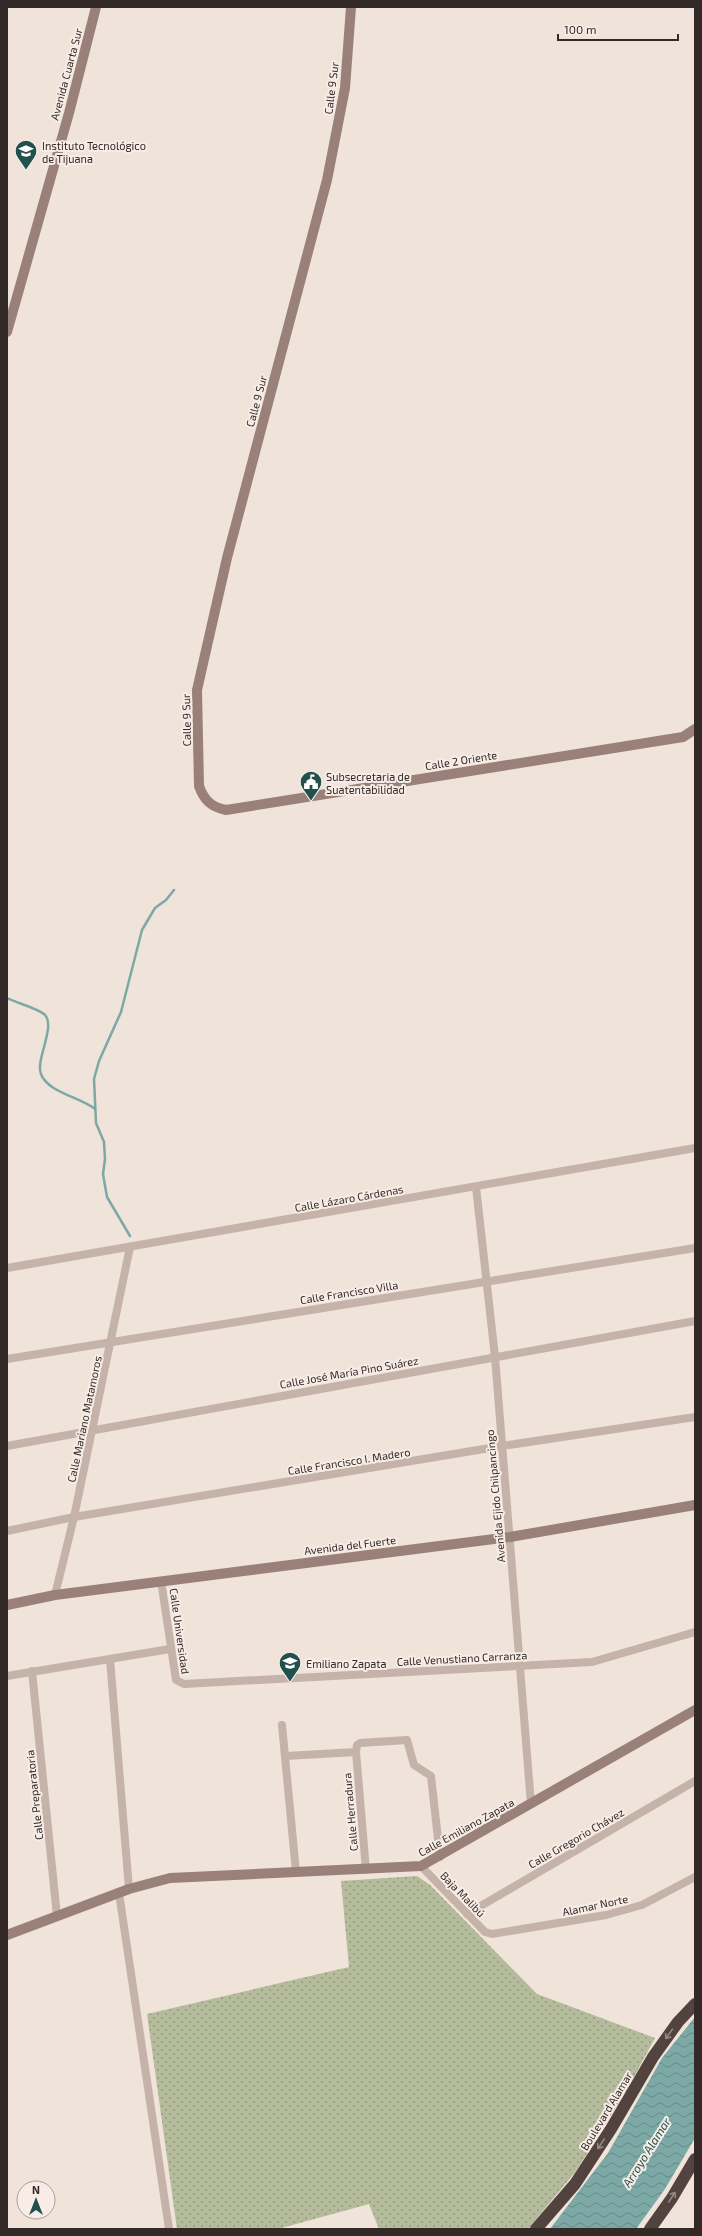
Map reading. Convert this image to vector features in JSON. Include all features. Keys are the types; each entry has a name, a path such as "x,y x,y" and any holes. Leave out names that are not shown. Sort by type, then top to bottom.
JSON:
{"highway":[{"name":"Boulevard Alamar","path":"536,2229 575,2184 611,2129 653,2057 678,2022 695,2004"},
{"path":"650,2229 672,2198 695,2159"}],"street":[{"name":"Avenida Cuarta Sur","path":"7,332 69,113 96,7"},
{"name":"Calle 9 Sur","path":"207,801 199,786 196,690 227,558 327,180 345,88 351,7"},
{"name":"Calle 2 Oriente","path":"207,801 216,808 226,810 683,737 695,729"},
{"name":"Calle Lázaro Cárdenas","path":"7,1268 695,1148"},
{"name":"Avenida Ejido Chilpancingo","path":"476,1187 495,1357 531,1804"},
{"name":"Calle Mariano Matamoros","path":"55,1595 93,1430 130,1247"},
{"name":"Calle Francisco Villa","path":"7,1359 695,1248"},
{"name":"Calle José María Pino Suárez","path":"7,1446 695,1321"},
{"name":"Calle Francisco I. Madero","path":"7,1531 74,1517 502,1446 695,1417"},
{"name":"Avenida del Fuerte","path":"7,1605 55,1595 510,1537 695,1505"},
{"name":"Calle Universidad","path":"162,1581 170,1649 176,1680 179,1683"},
{"name":"Calle Venustiano Carranza","path":"179,1683 184,1684 592,1662 695,1632"},
{"path":"7,1676 170,1649"},
{"path":"110,1659 129,1889"},
{"name":"Calle Preparatoria","path":"32,1671 57,1916"},
{"name":"Calle Emiliano Zapata","path":"7,1935 129,1889 170,1878 366,1870 421,1866 440,1857 695,1710"},
{"path":"282,1725 296,1872"},
{"path":"286,1756 356,1752 357,1745 360,1743 407,1740 414,1765 431,1776 440,1857"},
{"name":"Calle Herradura","path":"356,1752 366,1870"},
{"name":"Calle Gregorio Chávez","path":"467,1914 695,1781"},
{"name":"Baja Malibú","path":"421,1866 485,1932 492,1934"},
{"name":"Alamar Norte","path":"492,1934 599,1916 642,1906 695,1877"},
{"path":"119,1893 169,2229"}],"green space":[{"path":"417,1876 430,1885 537,1994 655,2038 629,2086 576,2171 528,2229 379,2229 369,2204 278,2229 177,2229 147,2014 349,1967 341,1881"}],"water":[{"name":"Arroyo Alamar","path":"695,2017 695,2138 665,2189 636,2229 550,2229 608,2153 662,2058"}],"waterway":[{"path":"130,1236 107,1197 103,1174 105,1159 104,1142 96,1123 94,1079 99,1061 121,1012 142,930 155,908 166,900 174,890"},
{"path":"7,998 41,1012 47,1019 47,1034 40,1068 41,1074 45,1080 50,1086 82,1101 95,1109"}],"place":[{"name":"Instituto Tecnológico de Tijuana","path":"26,170"},
{"name":"Subsecretaria de Suatentabilidad","path":"311,802"},
{"name":"Emiliano Zapata","path":"290,1682"}]}
